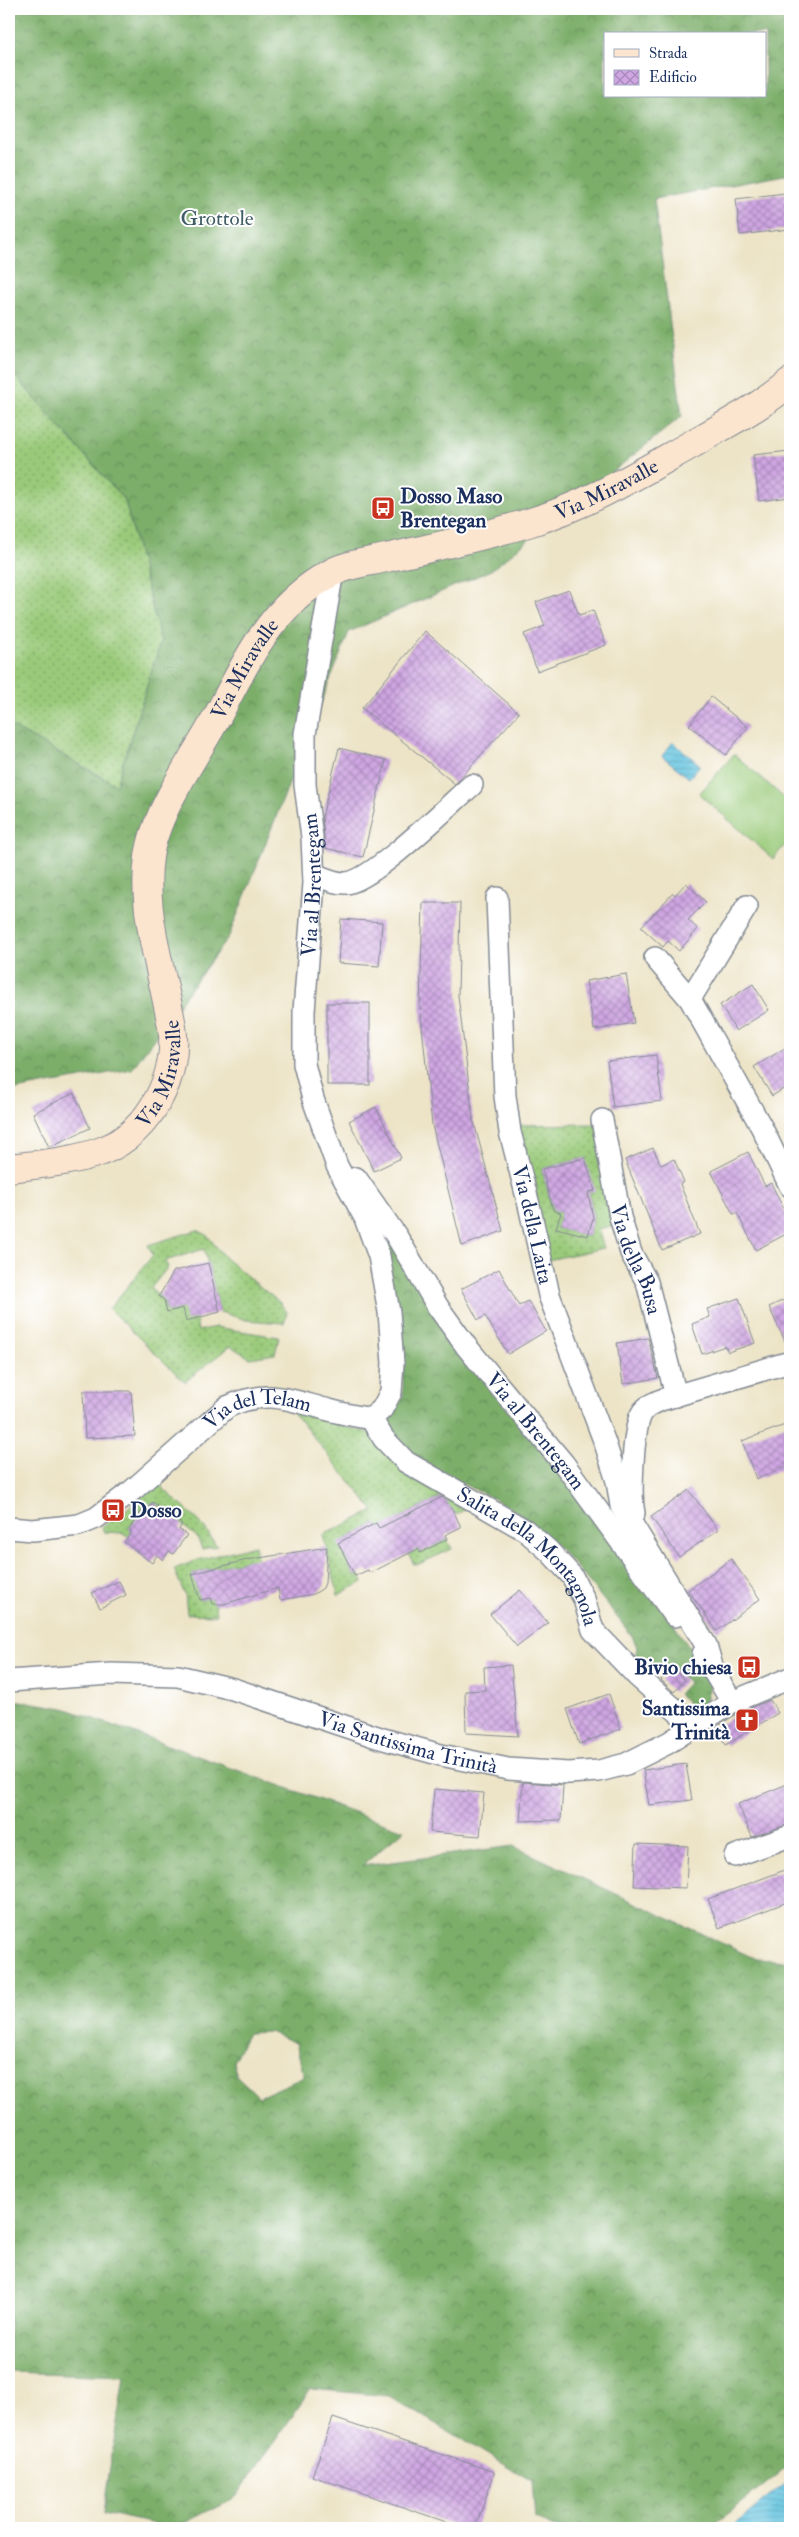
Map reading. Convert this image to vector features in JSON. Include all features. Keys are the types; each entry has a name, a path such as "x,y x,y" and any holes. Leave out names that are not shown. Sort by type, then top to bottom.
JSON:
{"street":[{"name":"Via Miravalle","path":"9,1168 75,1159 106,1149 130,1133 149,1113 163,1092 172,1067 173,1030 160,975 148,891 149,856 157,826 262,637 295,598 333,571 529,523 592,499 718,429 779,392 790,382"},
{"name":"Via al Brentegam","path":"333,571 305,734 305,784 312,837 314,874 304,1011 304,1064 313,1099 337,1166 364,1218 379,1256 389,1312 393,1363 391,1392 382,1408 371,1419"},
{"path":"314,874 331,881 348,883 368,873 393,855 472,785"},
{"name":"Via della Laita","path":"497,898 505,1096 510,1132 530,1205 550,1295 605,1443 621,1506 640,1534"},
{"path":"690,999 747,906"},
{"path":"655,958 690,999 762,1128 790,1186"},
{"name":"Via della Busa","path":"602,1120 620,1217 631,1253 647,1282 676,1396"},
{"name":"Via al Brentegam","path":"337,1166 357,1178 398,1237 416,1271 466,1346 564,1464 712,1666 732,1702"},
{"path":"712,1666 706,1645 640,1534 632,1502 634,1457 640,1417 647,1406 790,1362"},
{"name":"Via del Telam","path":"9,1528 33,1530 79,1525 96,1518 134,1489 227,1406 242,1400 264,1397 288,1398 328,1410 371,1419"},
{"name":"Salita della Montagnola","path":"371,1419 384,1439 406,1462 525,1530 549,1551 572,1576 584,1599 593,1630 637,1676 695,1726"},
{"name":"Via Santissima Trinità","path":"9,1681 111,1674 178,1676 233,1689 380,1738 440,1755 491,1766 539,1772 568,1773 599,1771 626,1764 668,1743 732,1702 790,1678"},
{"path":"735,1856 790,1836"}],"green space":[{"name":"Grottole","path":"9,9 790,9 790,63 788,63 790,174 654,199 682,416 491,570 349,632 229,936 132,1069 9,1091 9,725 116,785 161,641 125,501 9,369"},
{"path":"9,369 125,501 161,641 116,785 9,725"},
{"path":"734,754 790,803 790,839 773,859 699,794"},
{"path":"597,1124 616,1225 598,1229 604,1248 548,1260 516,1125","holes":["585,1158 593,1218 588,1236 556,1228 561,1213 553,1210 542,1169"]},
{"path":"373,1208 650,1589 705,1671 710,1686 705,1704 693,1707 678,1694 689,1682 672,1667 652,1671 642,1666 635,1657 637,1647 632,1636 580,1571 551,1540 519,1514 483,1493 447,1476 414,1455 399,1441 386,1423 388,1415 403,1398 403,1359"},
{"path":"197,1230 207,1235 225,1258 280,1303 287,1312 284,1323 246,1320 220,1312 204,1249 165,1261 168,1267 151,1288 164,1300 167,1312 183,1308 196,1318 198,1331 215,1327 279,1337 275,1354 250,1358 230,1346 185,1382 109,1309 153,1255 148,1245"},
{"path":"288,1406 333,1423 370,1433 468,1508 455,1515 443,1496 401,1517 420,1552 447,1539 452,1549 419,1564 414,1564 403,1544 388,1546 376,1523 342,1541 349,1553 345,1556 355,1576 360,1574 363,1582 338,1595 323,1535 374,1511"},
{"path":"156,1482 200,1522 217,1546 202,1549 197,1537 153,1502 147,1510 144,1509 129,1529 132,1532 128,1537 121,1533 104,1532 102,1527 129,1507"},
{"path":"255,1545 263,1593 256,1594 247,1560 193,1574 200,1600 211,1598 215,1604 216,1615 187,1614 185,1595 174,1569 198,1560"},
{"path":"9,1699 64,1708 404,1830 362,1866 513,1846 756,1959 790,1961 790,2465 710,2528 554,2528 535,2519 532,2481 389,2396 311,2389 236,2497 174,2528 103,2513 124,2376 9,2372","holes":["269,2032 296,2043 304,2077 259,2097 237,2076 233,2062 248,2033"]}],"water":[{"path":"673,742 700,765 689,778 662,756"},
{"path":"790,2480 790,2528 730,2528"}],"building":[{"path":"785,193 789,229 740,235 736,199"},
{"path":"790,451 790,497 759,501 753,455"},
{"path":"569,590 579,615 593,610 606,645 537,671 524,634 545,626 536,602"},
{"path":"425,631 519,713 455,784 362,708"},
{"path":"711,697 748,727 726,755 689,725"},
{"path":"339,748 386,760 363,857 325,848 322,817"},
{"path":"686,883 706,902 688,920 698,929 679,951 668,941 663,947 641,927 673,893 675,895"},
{"path":"423,903 460,903 458,995 473,1119 503,1231 462,1246 432,1125 420,1006"},
{"path":"341,919 382,922 379,966 338,963"},
{"path":"626,974 634,1023 594,1030 586,981"},
{"path":"753,984 769,1010 736,1031 720,1005"},
{"path":"327,1003 370,1003 370,1085 327,1085"},
{"path":"790,1045 790,1085 772,1096 754,1067"},
{"path":"656,1055 662,1101 613,1107 607,1061"},
{"path":"74,1093 90,1128 49,1147 33,1113"},
{"path":"376,1107 401,1158 374,1171 349,1121"},
{"path":"653,1148 661,1165 674,1159 684,1182 680,1184 700,1234 662,1250 625,1160"},
{"path":"748,1152 765,1186 771,1183 790,1222 790,1232 756,1250 737,1213 733,1214 711,1171"},
{"path":"585,1158 595,1191 588,1192 593,1218 588,1236 556,1228 561,1213 553,1210 542,1169"},
{"path":"208,1263 220,1312 186,1321 183,1308 167,1312 164,1300 159,1296 174,1271"},
{"path":"499,1269 519,1306 528,1301 546,1331 508,1354 485,1316 478,1320 461,1289"},
{"path":"790,1297 790,1350 789,1350 769,1307"},
{"path":"739,1298 755,1343 728,1352 725,1346 702,1354 692,1324 710,1317 707,1309"},
{"path":"648,1338 658,1378 623,1384 617,1343"},
{"path":"83,1391 131,1391 135,1436 85,1438"},
{"path":"785,1425 790,1440 790,1466 756,1479 742,1441"},
{"path":"689,1490 718,1530 679,1557 651,1517"},
{"path":"442,1497 453,1510 461,1527 445,1535 447,1539 420,1553 418,1549 370,1573 368,1570 355,1576 338,1543 376,1523 379,1528"},
{"path":"153,1502 182,1524 179,1529 187,1535 173,1554 169,1551 163,1560 157,1555 152,1563 124,1542 132,1532 129,1529 144,1508 147,1510"},
{"path":"327,1547 325,1583 323,1588 314,1594 280,1600 278,1588 224,1604 213,1604 211,1598 200,1600 192,1574 247,1560"},
{"path":"731,1559 760,1599 717,1631 688,1590"},
{"path":"119,1581 126,1595 100,1608 92,1593"},
{"path":"520,1590 548,1623 517,1647 490,1614"},
{"path":"511,1665 518,1736 466,1733 465,1691 485,1690 484,1667"},
{"path":"672,1668 685,1680 674,1692 661,1680"},
{"path":"609,1694 621,1729 579,1744 567,1709"},
{"name":"Santissima Trinità","path":"770,1700 778,1713 726,1745 715,1728 738,1713"},
{"path":"686,1764 692,1800 649,1805 643,1770"},
{"path":"523,1782 563,1785 561,1820 520,1821"},
{"path":"790,1783 790,1824 752,1837 738,1804"},
{"path":"434,1789 484,1793 480,1836 430,1832"},
{"path":"636,1844 688,1846 686,1888 634,1886"},
{"path":"790,1868 790,1901 719,1928 708,1899"},
{"path":"333,2418 495,2472 475,2528 464,2528 312,2476"}],"place":[{"name":"Dosso Maso Brentegan","path":"383,508"},
{"name":"Dosso","path":"113,1510"},
{"name":"Bivio chiesa","path":"749,1667"},
{"name":"Santissima Trinità","path":"747,1720"}]}
